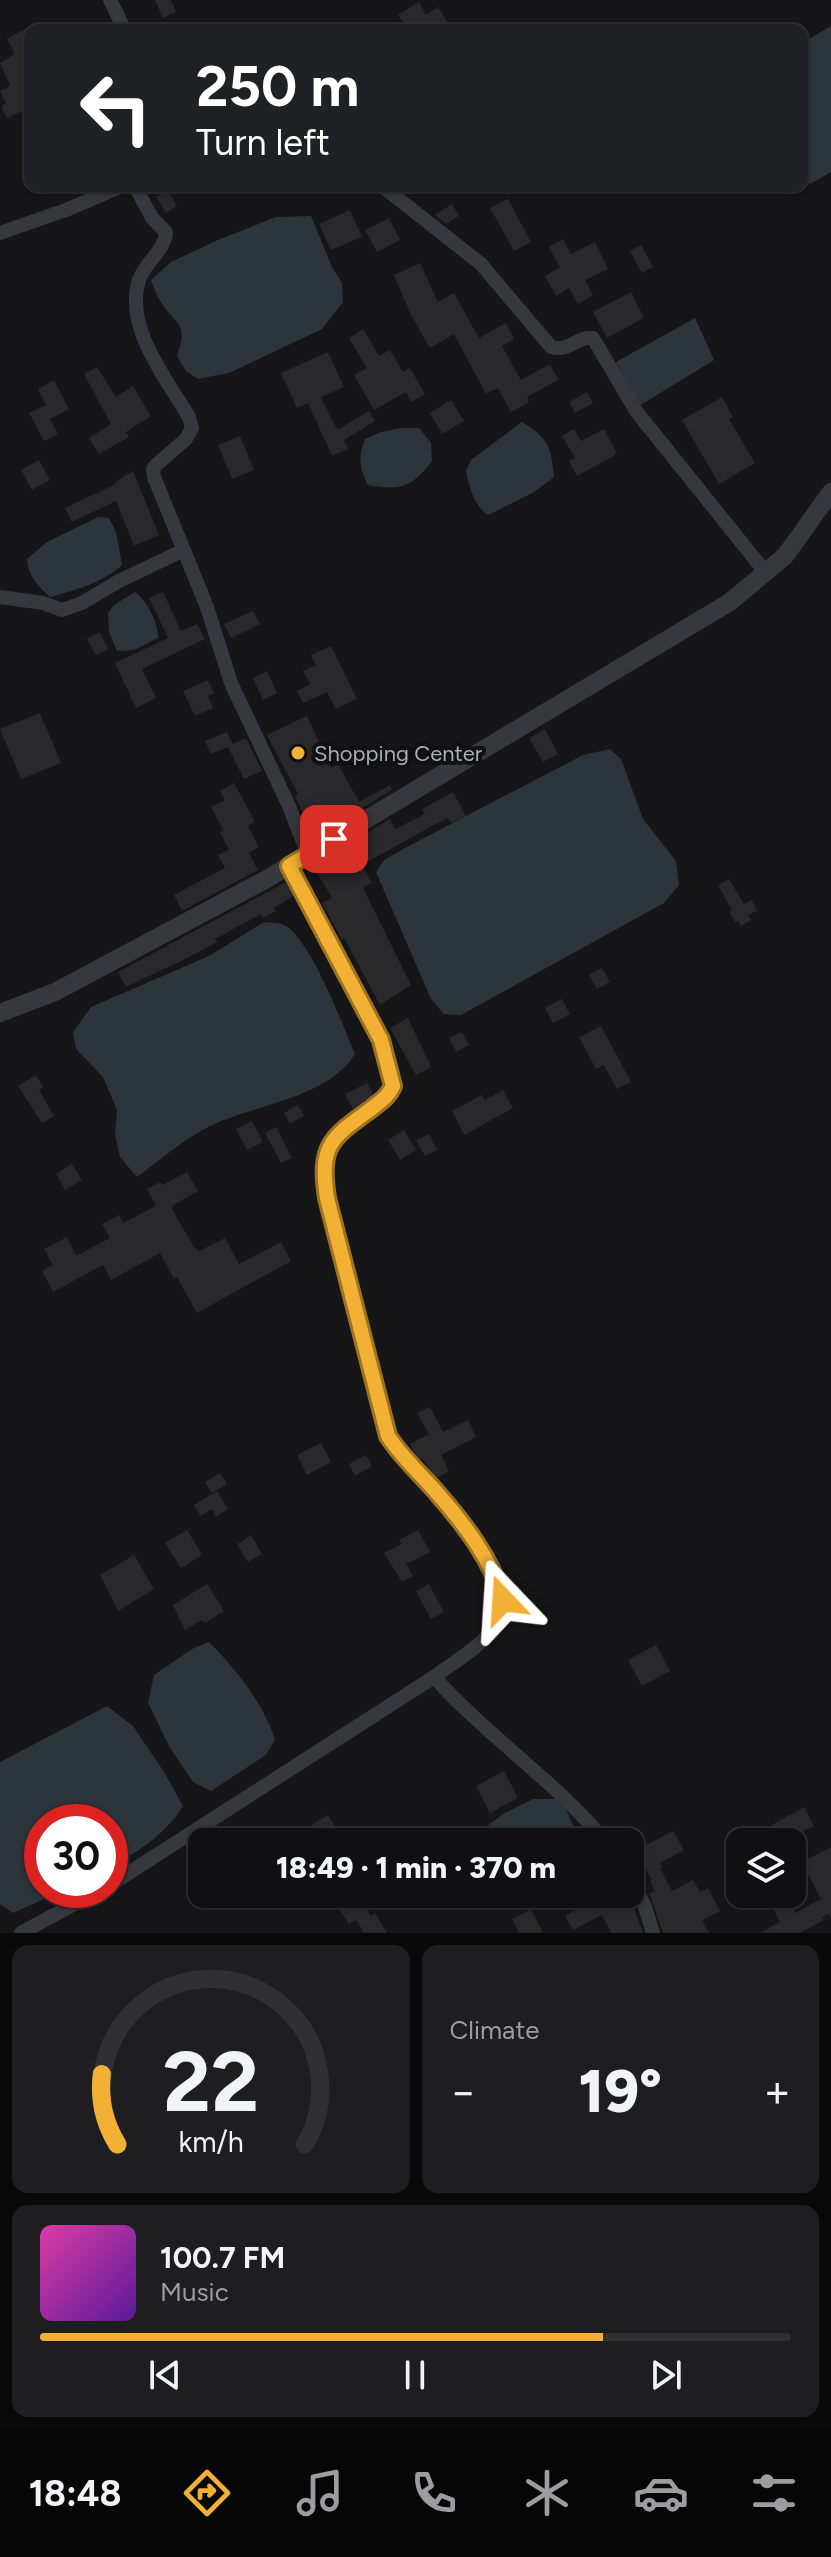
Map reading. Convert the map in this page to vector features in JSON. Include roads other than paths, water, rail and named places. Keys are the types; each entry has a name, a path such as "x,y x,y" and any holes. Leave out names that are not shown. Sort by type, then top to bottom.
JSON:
{"street":[{"path":"110,0 122,24"},
{"path":"0,233 108,192"},
{"path":"138,192 152,218 166,232 165,241 140,276 135,294 136,311 147,343 189,417 192,428 186,439 153,469 182,551 211,618 231,683 289,806 308,855"},
{"path":"390,192 481,264 551,347 567,349 587,337 593,338 636,411 766,573"},
{"path":"0,1013 55,992 289,866 730,602 766,573 802,534 831,492"},
{"path":"0,597 43,603 62,610 82,603 119,581 182,551"},
{"path":"128,1873 434,1677 490,1633 498,1621 503,1600 490,1563 438,1494 399,1453 388,1436 327,1198 323,1171 336,1134 387,1097 393,1086 392,1079 381,1040 289,866"},
{"path":"434,1677 485,1730 594,1828"},
{"path":"21,1933 67,1908"},
{"path":"643,1908 653,1933"}],"place":[{"name":"Shopping Center","path":"298,753"}]}
